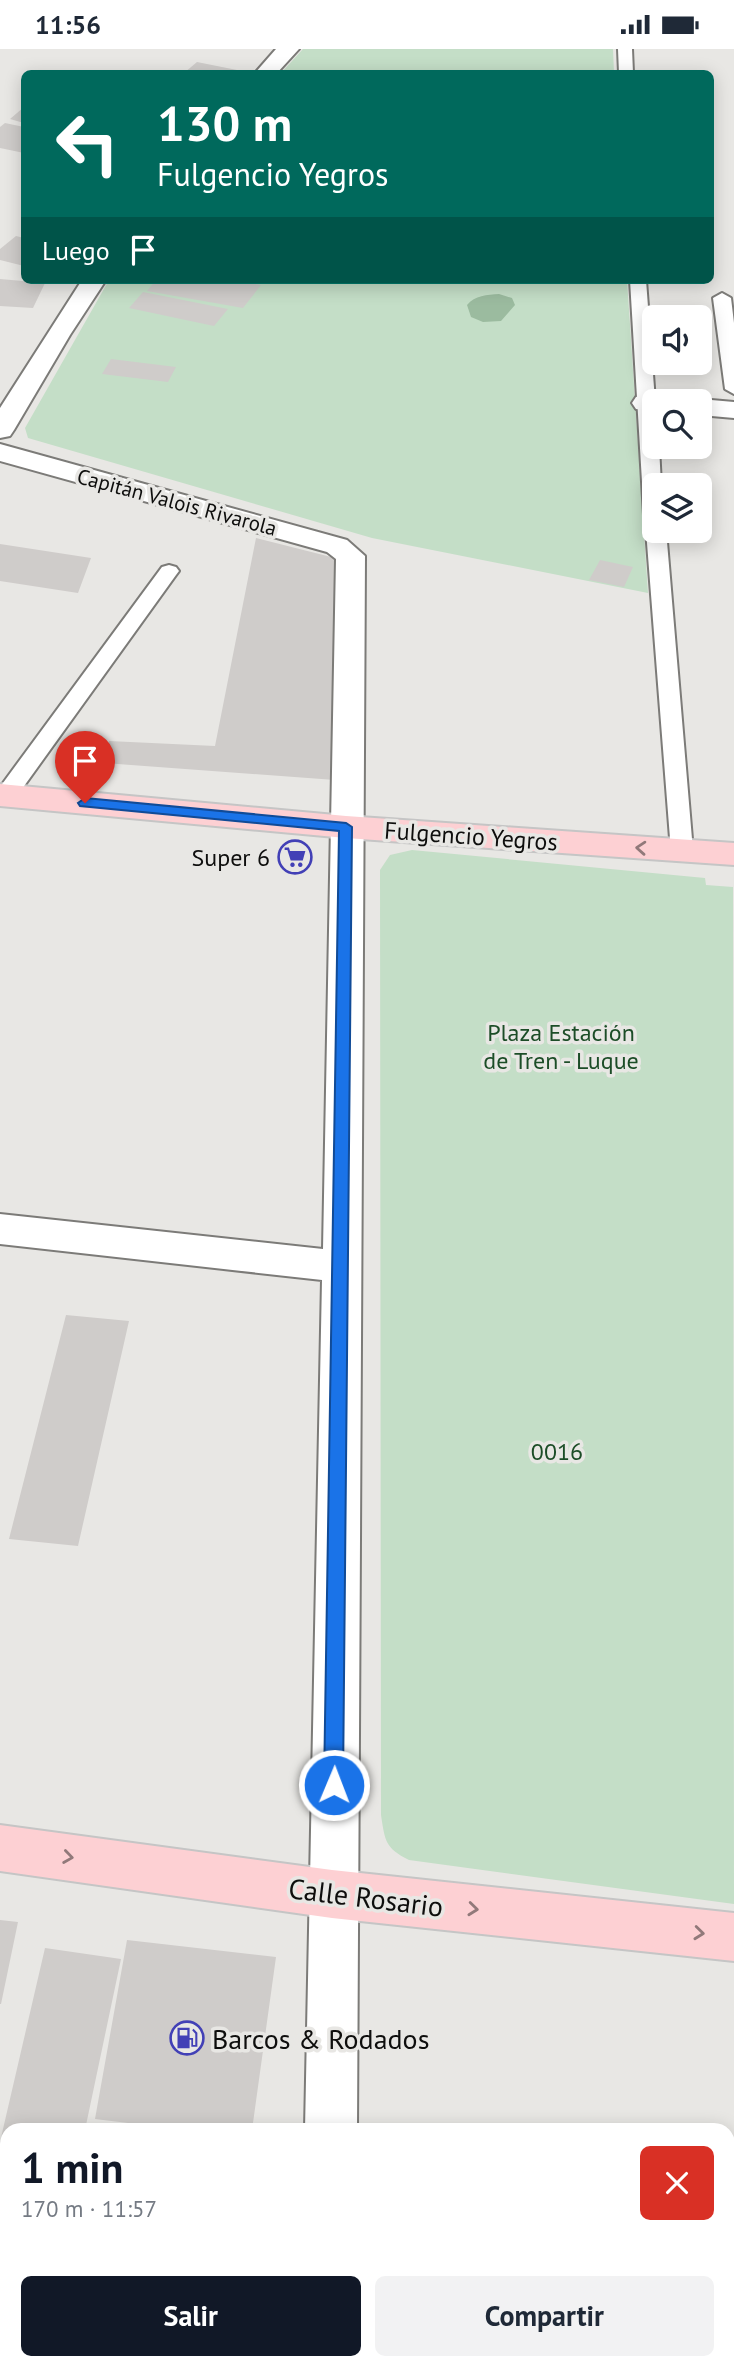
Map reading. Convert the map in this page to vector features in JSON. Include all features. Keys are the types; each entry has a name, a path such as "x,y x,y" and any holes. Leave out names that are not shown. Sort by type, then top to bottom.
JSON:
{"main road":[{"name":"Fulgencio Yegros","path":"3,795 346,827 734,854"},
{"name":"Calle Rosario","path":"0,1848 332,1894 734,1937"}],"street":[{"path":"270,70 288,49"},
{"path":"0,430 91,284"},
{"path":"712,408 734,410"},
{"name":"Capitán Valois Rivarola","path":"0,452 337,546 351,557 346,827"},
{"path":"331,2123 346,827"},
{"path":"0,1229 341,1266"}],"lane":[{"path":"625,49 626,70"},
{"path":"638,284 649,389"},
{"path":"722,298 734,389"},
{"path":"657,543 682,851"},
{"path":"3,795 169,571"}],"green space":[{"path":"303,49 613,49 614,70 284,70"},
{"path":"107,284 627,284 642,504 642,543 645,543 648,593 372,538 28,438 25,428"},
{"path":"499,294 512,298 515,305 501,321 483,322 471,317 467,305 470,302 482,296"},
{"name":"Plaza Estación de Tren - Luque","path":"412,850 705,878 706,885 733,887 734,1904 409,1860 395,1852 385,1837 381,1815 380,870 390,855"}],"building":[{"path":"197,62 237,70 188,70"},
{"path":"21,110 21,122 10,119"},
{"path":"5,123 21,126 21,152 0,148 0,127"},
{"path":"16,236 21,237 21,265 0,260 0,249"},
{"path":"0,279 21,281 21,284 45,284 33,308 0,306"},
{"path":"153,284 261,285 243,308 147,291"},
{"path":"143,292 228,309 214,326 129,308"},
{"path":"111,359 176,367 168,382 102,374"},
{"path":"256,538 339,559 335,780 104,763 109,741 215,746"},
{"path":"0,544 91,558 78,593 0,581"},
{"path":"600,560 633,567 624,587 589,580"},
{"path":"66,1315 129,1321 78,1546 9,1539"},
{"path":"0,1920 18,1922 1,2004 0,2004"},
{"name":"Barcos & Rodados","path":"127,1940 276,1957 253,2123 128,2123 95,2119"},
{"path":"45,1948 121,1959 86,2123 4,2123"}],"place":[{"name":"Super 6","path":"295,857"},
{"name":"Barcos & Rodados","path":"187,2038"}],"route":[{"path":"85,803 346,827 334,1785"}],"park label":[{"name":"0016","path":"557,1451"}]}
